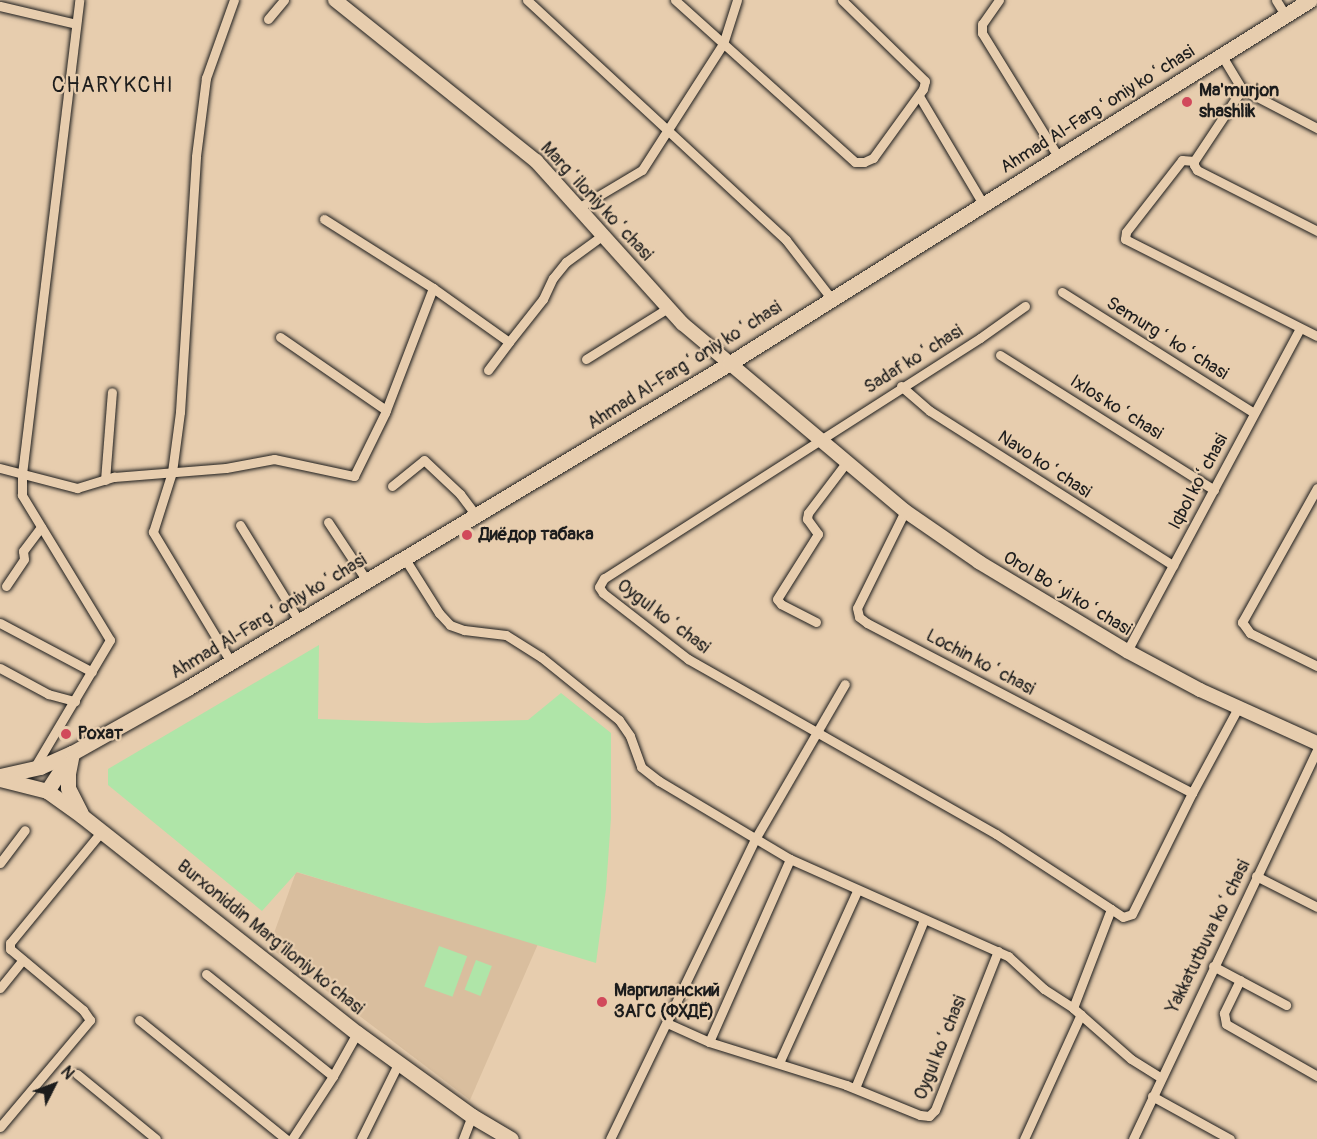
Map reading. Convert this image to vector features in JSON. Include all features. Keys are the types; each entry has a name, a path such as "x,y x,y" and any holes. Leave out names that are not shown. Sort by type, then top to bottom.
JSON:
{"main road":[{"name":"Ahmad Al-Fargʻoniy koʻchasi","path":"0,777 34,768 72,753 405,559 730,363 1311,0"},
{"path":"47,791 72,753"},
{"path":"72,753 68,788 82,816"},
{"name":"Burxoniddin Marg’iloniy ko’chasi","path":"0,777 47,791 102,831 357,1033 472,1116 511,1139"}],"street":[{"path":"34,768 109,642 109,638 22,495 22,474 79,0"},
{"path":"231,662 153,532 172,472 180,412 196,156 204,89 234,0"},
{"path":"268,19 284,0"},
{"name":"Margʻiloniy koʻchasi","path":"335,0 536,161 683,324 820,441"},
{"path":"527,0 667,133 786,240 831,298"},
{"path":"675,0 855,162 873,158 919,96 925,81 842,0"},
{"path":"578,208 642,170 723,44 737,0"},
{"path":"999,0 982,24 982,33 1059,158"},
{"path":"1276,0 1286,16"},
{"path":"0,6 76,24"},
{"path":"1222,56 1242,89 1317,128"},
{"path":"1194,161 1242,89"},
{"path":"919,96 983,204"},
{"path":"1194,161 1182,160 1125,231 1125,239 1317,336"},
{"path":"1194,161 1197,170 1317,231"},
{"path":"324,219 433,288 509,342"},
{"path":"488,370 543,299 553,278 566,262 603,235"},
{"path":"0,468 77,488 105,480 226,468 274,459 354,476 386,410 433,288"},
{"name":"Semurgʻ koʻchasi","path":"1062,292 1254,413"},
{"name":"Sadaf koʻchasi","path":"820,441 901,386 980,338 1024,306"},
{"path":"586,359 668,308"},
{"name":"Iqbol koʻchasi","path":"1127,651 1300,327"},
{"path":"280,337 386,410"},
{"name":"Ixlos koʻchasi","path":"1000,355 1214,490"},
{"name":"Navo koʻchasi","path":"901,386 930,411 1173,565"},
{"path":"105,480 112,392"},
{"name":"Orol Boʻyi koʻchasi","path":"820,441 905,511 980,562 1127,651 1238,708 1317,743"},
{"name":"Oygul koʻchasi","path":"820,441 604,578 599,587 603,593 670,648 996,834 1111,909"},
{"path":"392,486 424,460 460,494 476,515"},
{"path":"816,622 781,604 777,599 818,534 807,519 808,513 846,463"},
{"path":"1317,488 1242,622 1250,633 1317,666"},
{"name":"Lochin koʻchasi","path":"905,511 858,603 859,617 1192,793"},
{"path":"328,522 367,581"},
{"path":"240,525 299,621"},
{"path":"6,586 24,559 23,551 41,527"},
{"path":"405,559 439,613 450,625 464,630 506,635 526,645 619,720 628,732 637,759 646,772 790,858 857,891 998,951 1024,968 1044,989 1077,1011 1131,1059 1160,1077"},
{"path":"0,623 92,672"},
{"path":"0,668 48,694 75,701"},
{"path":"610,1139 755,839 844,684"},
{"path":"1024,1139 1077,1011 1111,909 1123,917 1132,914 1192,793 1238,708"},
{"name":"Yakkatutbuva koʻchasi","path":"1133,1139 1160,1077 1317,749"},
{"path":"0,863 25,831"},
{"path":"0,1127 90,1020 83,1010 10,949 12,937 102,831"},
{"path":"709,1042 790,858"},
{"path":"1256,876 1317,907"},
{"path":"779,1063 857,891"},
{"path":"855,1089 924,920"},
{"name":"Oygul koʻchasi","path":"667,1023 709,1042 855,1089 920,1115 933,1114 998,951"},
{"path":"0,988 23,960"},
{"path":"1213,966 1286,1005"},
{"path":"206,974 333,1076"},
{"path":"1240,980 1224,1013 1226,1024 1317,1076"},
{"path":"139,1020 286,1139"},
{"path":"291,1139 333,1076 357,1033"},
{"path":"361,1139 399,1064"},
{"path":"77,1074 156,1139"},
{"path":"1152,1096 1230,1139"},
{"path":"463,1139 472,1116"}],"shaded area":[{"path":"296,872 538,944 470,1100 269,947"}],"green space":[{"path":"319,645 318,719 426,723 528,720 561,693 611,733 611,818 606,889 596,963 297,872 262,911 108,785 108,769"},
{"path":"439,946 467,956 452,997 424,986"},
{"path":"476,960 492,966 480,996 465,990"}],"place":[{"name":"Ma'murjon shashlik","path":"1187,102"},
{"name":"Диёдор табака","path":"467,535"},
{"name":"Рохат","path":"66,734"},
{"name":"Маргиланский ЗАГС (ФХДЁ)","path":"602,1002"}],"district":[{"name":"CHARYKCHI","path":"113,86"}]}
